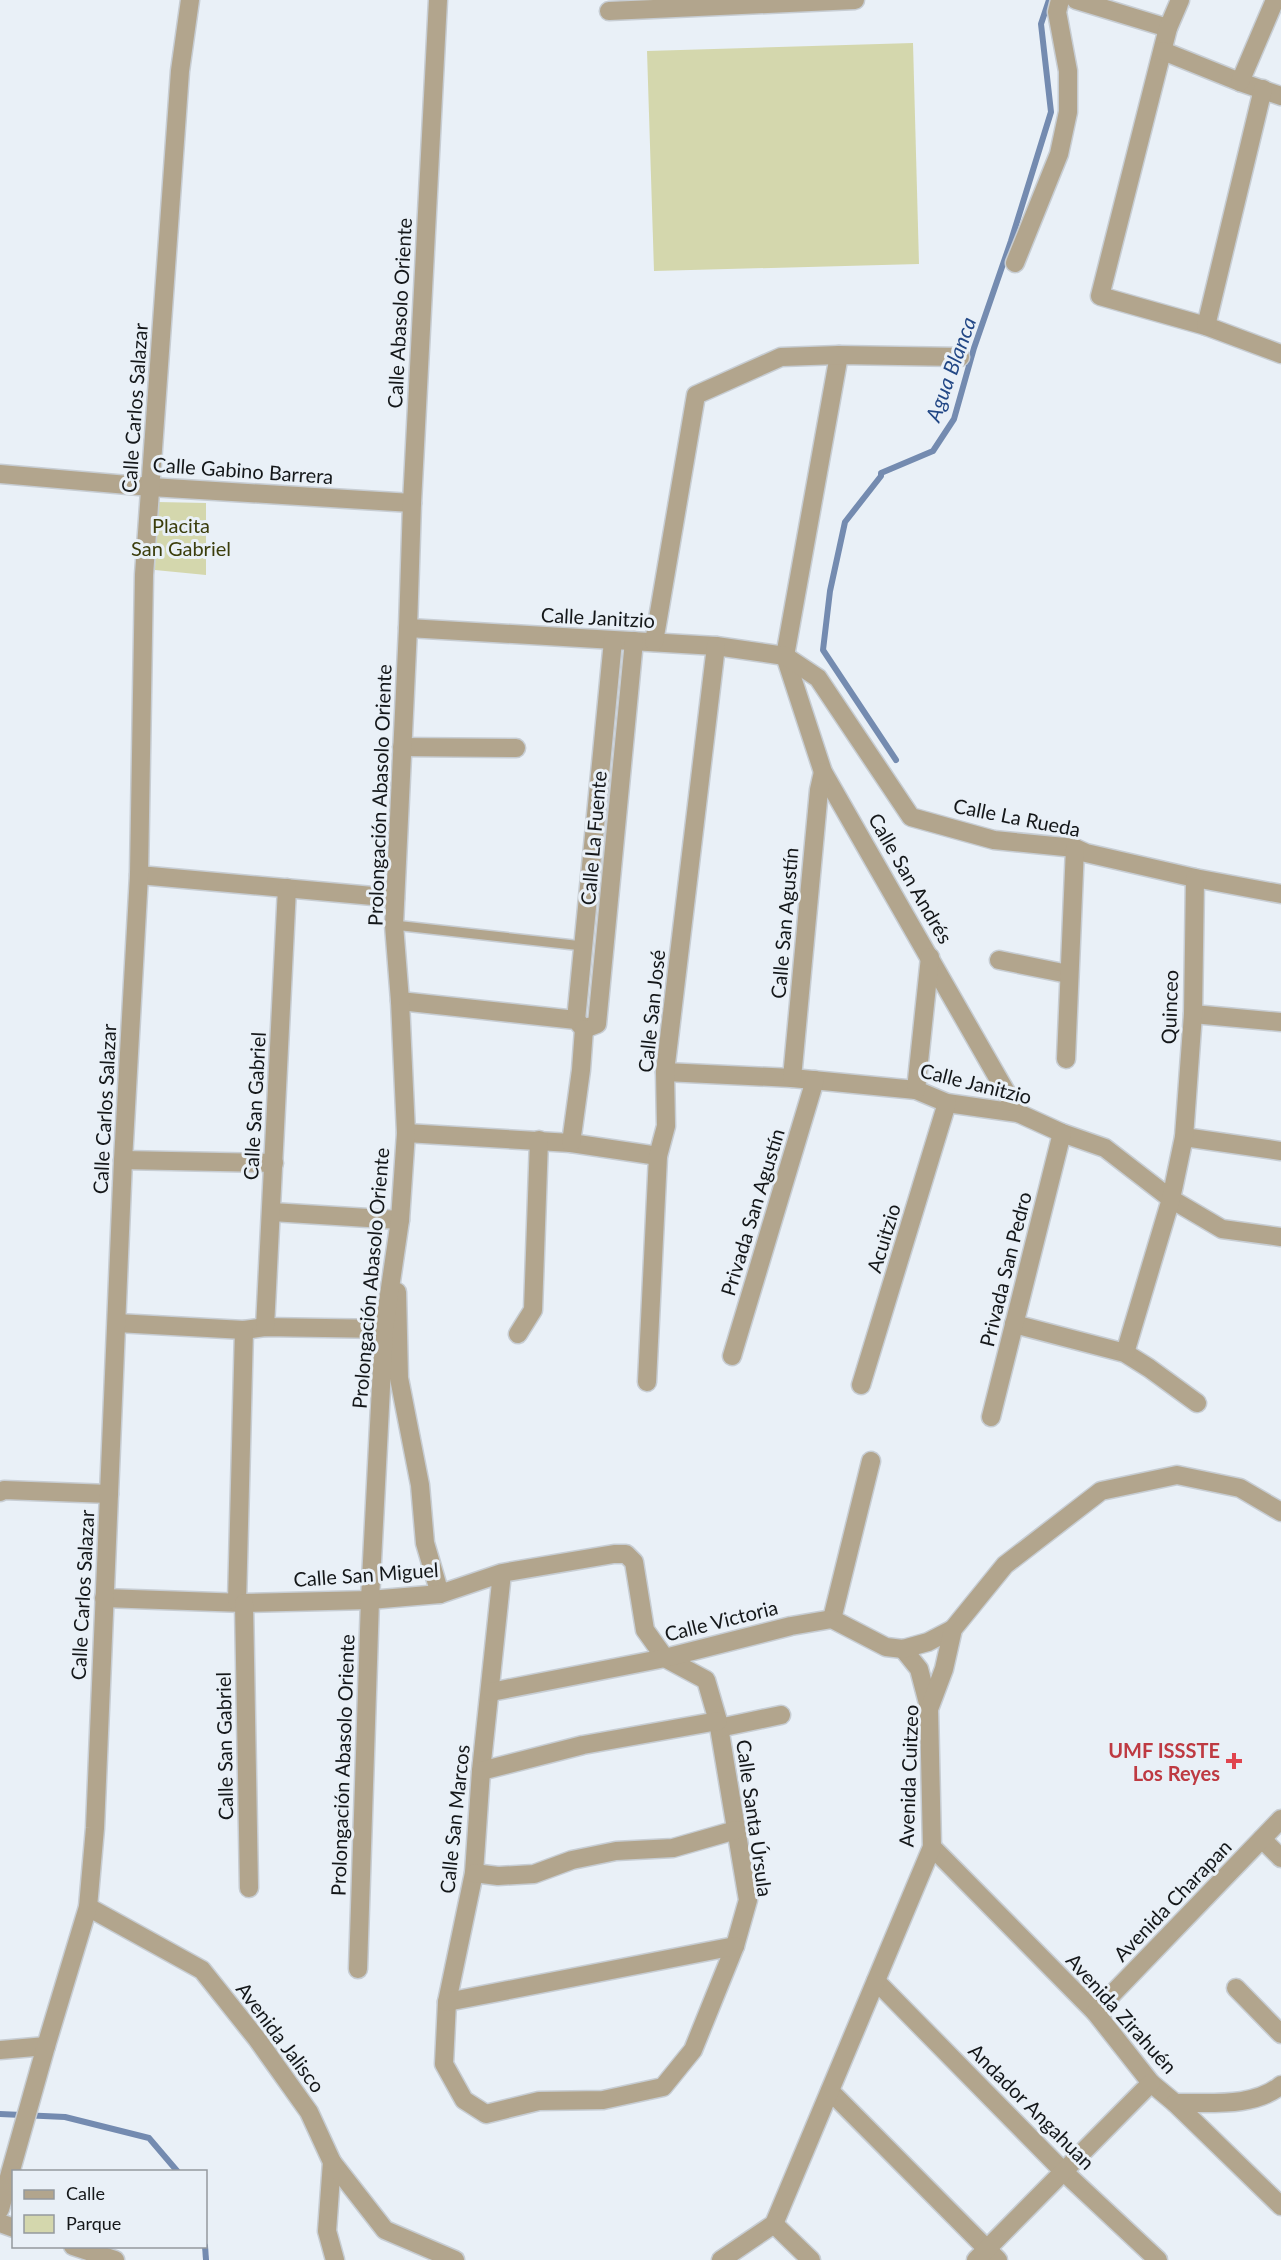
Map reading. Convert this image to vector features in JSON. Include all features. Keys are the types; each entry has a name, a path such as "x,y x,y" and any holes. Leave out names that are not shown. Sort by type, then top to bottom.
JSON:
{"street":[{"name":"Calle Carlos Salazar","path":"0,2209 88,1907 95,1828 123,1160 139,875 144,574 180,71 190,0"},
{"name":"Calle Abasolo Oriente","path":"408,628 412,503 438,0"},
{"path":"609,11 855,0"},
{"path":"1015,263 1059,154 1068,112 1068,71 1057,12 1060,0"},
{"path":"1076,0 1168,28"},
{"path":"1180,0 1168,28 1100,296 1206,326 1281,354"},
{"path":"1240,82 1275,0"},
{"path":"1163,51 1281,96"},
{"path":"1206,326 1263,89"},
{"path":"654,642 696,395 781,357 839,355 960,357"},
{"path":"785,656 839,355"},
{"name":"Calle Gabino Barrera","path":"0,474 151,487 412,503"},
{"name":"Calle Janitzio","path":"408,628 716,646 785,656"},
{"name":"Prolongación Abasolo Oriente","path":"358,1969 370,1599 384,1329 400,1220 405,1133 400,1001 394,925 408,628"},
{"name":"Calle La Fuente","path":"571,1143 581,1070 583,946 613,641"},
{"name":"Calle La Fuente","path":"580,1025 597,1024 634,641"},
{"name":"Calle San José","path":"646,1382 658,1156 666,1126 665,1072 716,646"},
{"name":"Calle San Andrés","path":"785,656 824,772 1018,1113"},
{"name":"Calle La Rueda","path":"785,656 818,678 911,817 994,840 1075,848 1086,854 1281,894"},
{"path":"402,747 516,748"},
{"name":"Calle San Agustín","path":"792,1078 819,790 824,772"},
{"path":"593,838 615,841"},
{"path":"1066,1059 1075,848"},
{"path":"139,875 395,898"},
{"name":"Quinceo","path":"1125,1353 1171,1199 1184,1137 1193,1014 1195,878"},
{"name":"Calle San Gabriel","path":"265,1326 286,888"},
{"path":"916,1089 930,957"},
{"path":"999,960 1068,974"},
{"path":"400,1001 580,1025"},
{"path":"1193,1014 1281,1022"},
{"name":"Calle Janitzio","path":"665,1072 792,1078 916,1089 947,1103 1018,1113 1106,1148 1171,1199 1222,1229 1281,1237"},
{"name":"Privada San Agustín","path":"732,1356 815,1080"},
{"name":"Acuitzio","path":"861,1385 947,1103"},
{"name":"Privada San Pedro","path":"991,1417 1062,1132"},
{"path":"405,1133 538,1140 658,1156"},
{"path":"1184,1137 1281,1150"},
{"path":"518,1334 533,1310 538,1140"},
{"path":"123,1160 274,1163"},
{"path":"272,1212 400,1220"},
{"path":"395,1248 399,1378 420,1485 425,1543 440,1594"},
{"path":"117,1323 244,1330 265,1326 384,1329"},
{"path":"1014,1324 1125,1353 1197,1404"},
{"name":"Calle San Gabriel","path":"244,1330 241,1602 249,1888"},
{"path":"871,1461 832,1618 886,1647 903,1649 928,1642 953,1629"},
{"name":"Avenida Cuitzeo","path":"774,2224 932,1847 929,1709 944,1669 953,1629 1005,1565 1101,1491 1177,1475 1240,1488 1281,1512"},
{"path":"0,1492 4,1490 109,1494"},
{"name":"Calle San Miguel","path":"104,1598 241,1602 370,1599 440,1594 502,1573 614,1554 626,1554 634,1562 645,1630 664,1658"},
{"name":"Calle San Marcos","path":"464,2100 444,2064 447,2002 474,1873 481,1771 502,1573"},
{"name":"Calle Victoria","path":"491,1692 664,1658 832,1618"},
{"path":"903,1649 919,1669 929,1709"},
{"name":"Calle Santa Úrsula","path":"464,2100 486,2115 539,2101 603,2100 663,2087 693,2050 735,1946 748,1900 718,1725 706,1680 664,1658"},
{"path":"481,1771 583,1745 781,1714"},
{"name":"Avenida Charapan","path":"1095,2012 1281,1819"},
{"path":"474,1873 498,1876 534,1874 572,1860 616,1851 673,1848 736,1830"},
{"path":"1262,1839 1281,1858"},
{"name":"Avenida Zirahuén","path":"932,1847 1095,2012 1151,2083 1175,2103 1281,2206"},
{"name":"Avenida Jalisco","path":"88,1907 202,1970 257,2039 309,2112 332,2162 327,2231 335,2260"},
{"path":"447,2002 735,1946"},
{"name":"Andador Angahuan","path":"876,1981 1064,2172 1158,2260"},
{"path":"1236,1988 1281,2034"},
{"path":"0,2050 46,2046"},
{"path":"830,2091 987,2257 1064,2172 1151,2083"},
{"path":"1175,2103 1242,2101 1271,2094 1281,2085"},
{"path":"332,2162 385,2230 455,2260"},
{"path":"721,2260 774,2224 811,2260"},
{"path":"76,2248 115,2260"}],"lane":[{"path":"394,925 583,946"}],"green space":[{"path":"913,43 919,264 654,271 647,51"},
{"name":"Placita San Gabriel","path":"157,502 206,503 206,575 155,570"}],"waterway":[{"name":"Agua Blanca","path":"896,760 823,650 830,591 845,522 881,473 933,451 954,419 974,348 1011,241 1051,112 1041,24 1049,0"},
{"path":"0,2114 65,2117 149,2138 176,2170"},
{"path":"205,2248 206,2260"}],"place":[{"name":"UMF ISSSTE Los Reyes","path":"1234,1761"}]}
